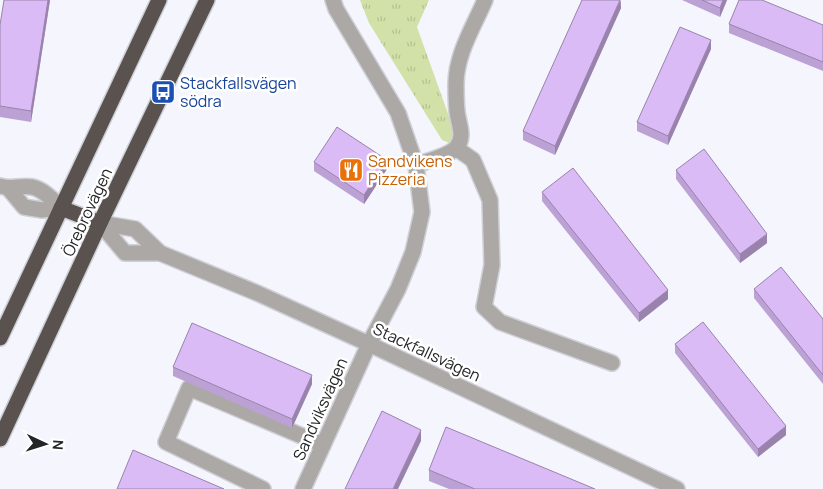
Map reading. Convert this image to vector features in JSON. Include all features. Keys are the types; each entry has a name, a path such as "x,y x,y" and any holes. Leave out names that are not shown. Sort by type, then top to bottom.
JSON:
{"highway":[{"name":"Örebrovägen","path":"0,338 159,0"},
{"name":"Örebrovägen","path":"0,440 100,223 207,0"},
{"path":"61,208 100,223"}],"street":[{"name":"Sandviksvägen","path":"303,489 368,344 398,289 413,252 422,212 416,165 398,113 336,9 333,0"},
{"path":"416,165 456,148 460,140 461,127 457,113 456,90 458,66 462,51 486,0"},
{"path":"456,148 473,160 490,200 492,265 484,307 500,322 612,363"},
{"path":"4,187 32,187 48,195 61,208"},
{"name":"Stackfallsvägen","path":"100,223 124,253 160,253 257,293 677,489"},
{"name":"Stackfallsvägen","path":"100,223 135,228 160,253"},
{"path":"263,489 166,442 189,388 323,445"}],"green space":[{"path":"360,0 429,0 417,27 456,136 449,143 442,140 369,23"}],"building":[{"path":"4,0 48,0 31,111 0,106 0,25"},
{"path":"582,0 620,0 555,146 523,131"},
{"path":"702,0 723,0 720,8"},
{"path":"739,0 762,0 823,25 823,62 729,24"},
{"path":"680,27 711,40 668,136 637,122"},
{"name":"Sandvikens Pizzeria","path":"337,127 387,160 364,195 314,162"},
{"path":"704,149 767,234 740,254 676,170"},
{"path":"573,168 668,290 639,313 542,192"},
{"path":"781,267 823,319 823,375 754,289"},
{"path":"703,322 786,426 758,449 675,344"},
{"path":"192,323 312,375 292,419 173,367"},
{"path":"382,411 421,430 393,489 345,489"},
{"path":"446,427 595,489 475,489 429,470"},
{"path":"133,450 224,489 117,489"}],"place":[{"name":"Stackfallsvägen södra","path":"163,92"},
{"name":"Sandvikens Pizzeria","path":"351,170"}]}
